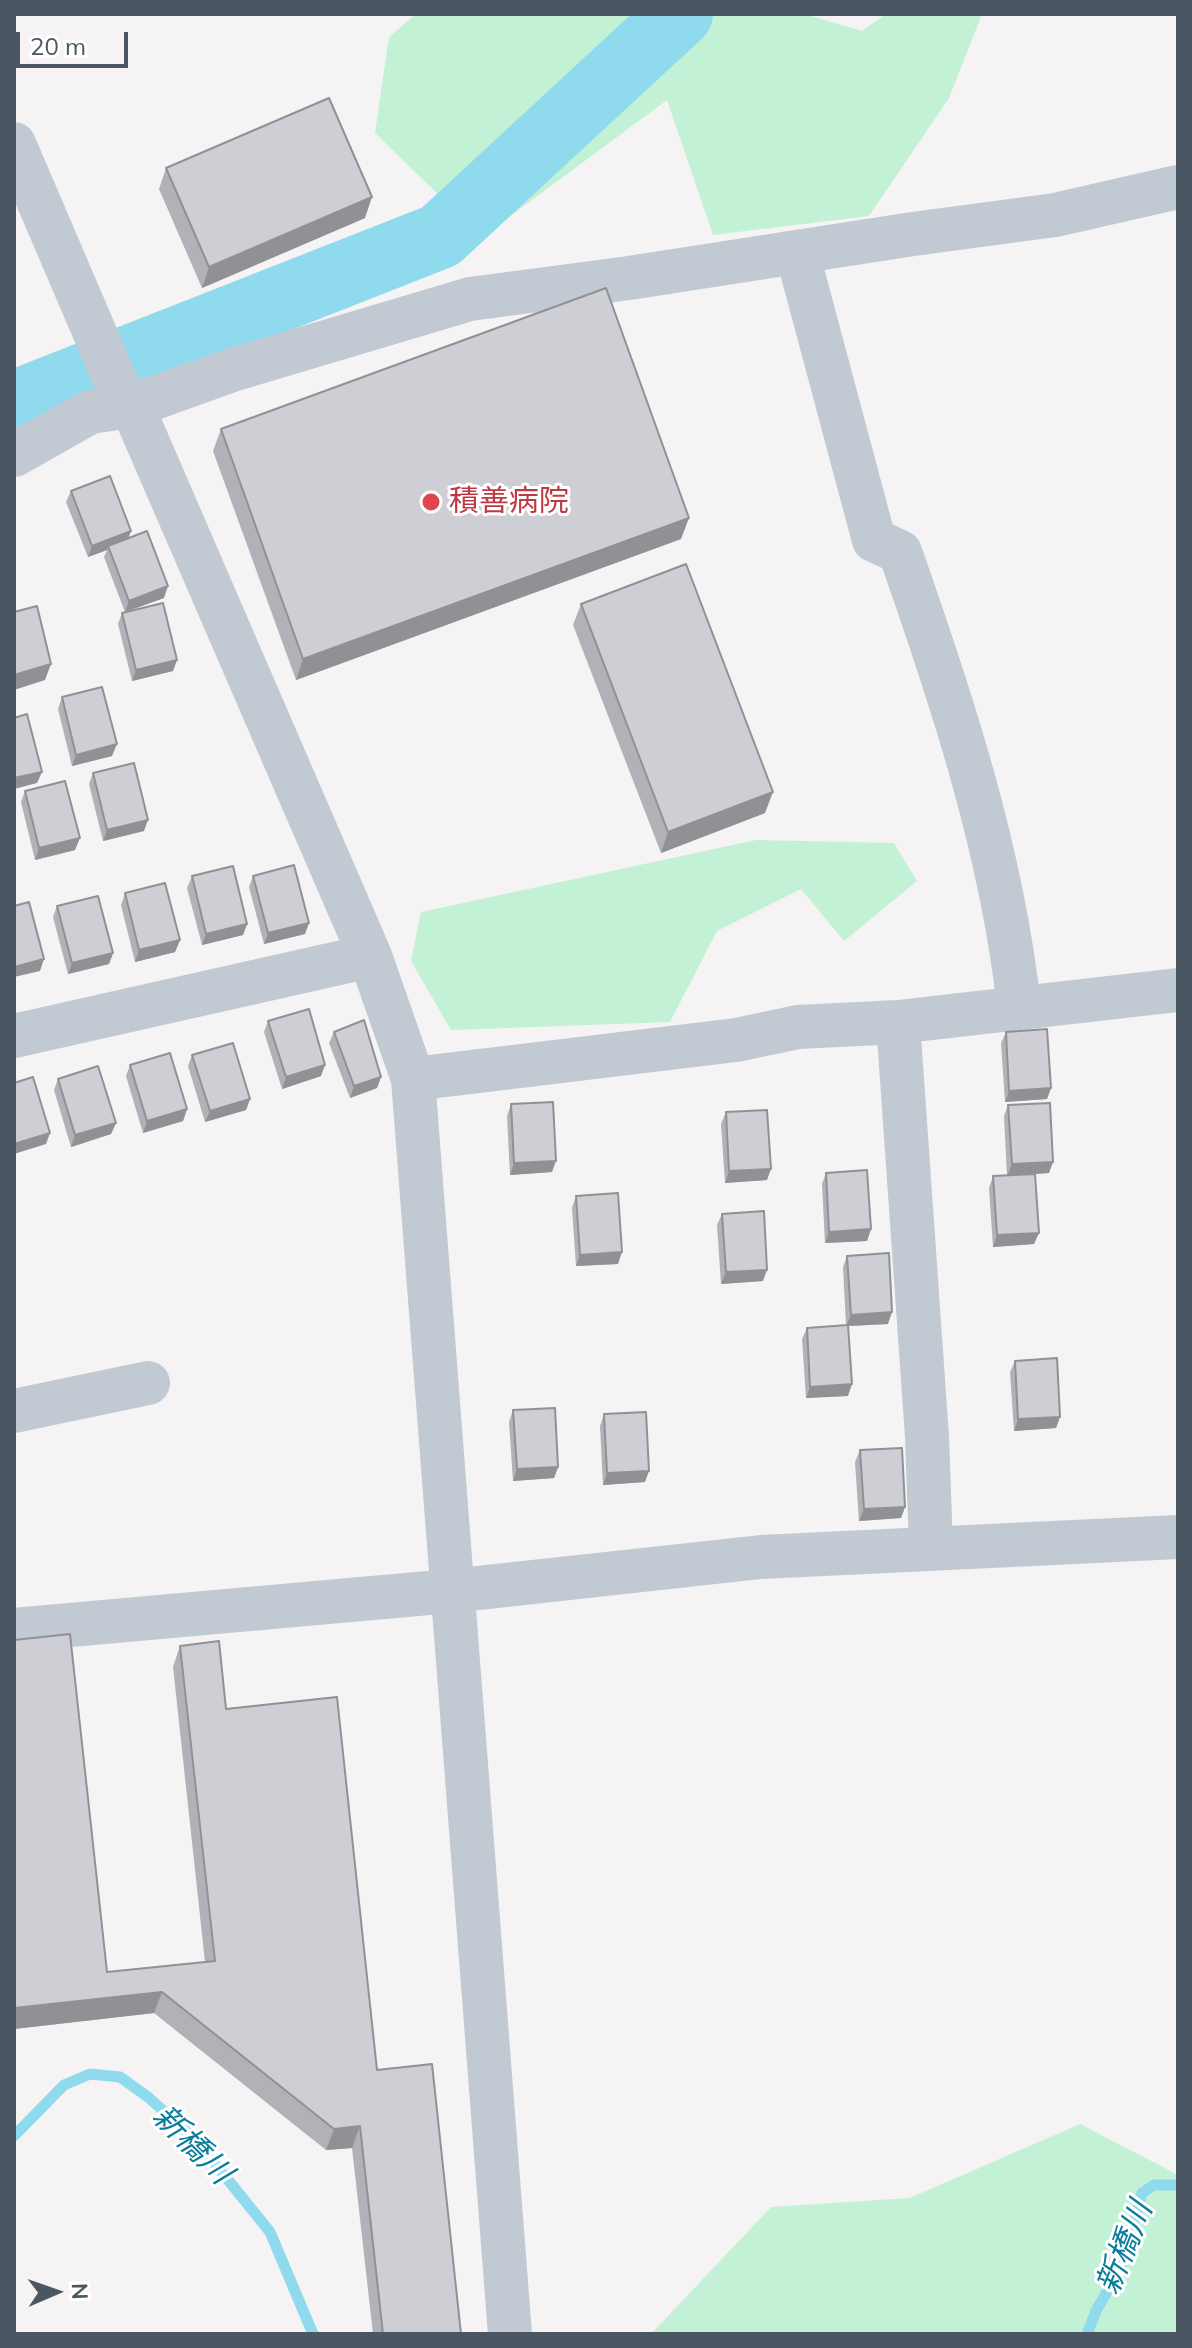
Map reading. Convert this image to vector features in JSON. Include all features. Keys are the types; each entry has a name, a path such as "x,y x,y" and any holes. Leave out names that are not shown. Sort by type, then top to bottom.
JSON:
{"street":[{"path":"14,144 370,956 413,1079 510,2334"},
{"path":"14,455 125,396 232,370 470,299 1055,215 1178,187"},
{"path":"797,252 874,540 900,552 939,663 982,810 1014,959 1019,1007"},
{"path":"14,1036 370,956"},
{"path":"413,1079 736,1040 798,1027 898,1022 1178,990"},
{"path":"898,1022 927,1437 931,1548"},
{"path":"14,1411 148,1383"},
{"path":"14,1630 451,1591 761,1557 1178,1537"}],"green space":[{"path":"416,14 804,14 862,31 886,14 982,14 949,98 869,216 713,235 667,100 482,237 375,133 389,37"},
{"path":"756,840 894,843 917,881 844,941 801,889 717,931 670,1022 451,1030 411,961 421,912"},
{"path":"1080,2124 1178,2175 1178,2334 651,2334 771,2207 910,2198"}],"building":[{"path":"329,98 372,197 209,267 166,168"},
{"path":"606,288 689,518 303,659 221,429"},
{"path":"110,476 131,531 92,546 71,491"},
{"path":"147,531 168,586 129,601 108,546"},
{"path":"686,564 773,792 668,832 581,604"},
{"path":"163,603 177,660 136,670 122,613"},
{"path":"37,606 51,664 14,675 14,612"},
{"path":"102,687 117,744 76,755 62,697"},
{"path":"27,714 42,772 14,778 14,718"},
{"path":"134,763 148,820 107,830 93,773"},
{"path":"65,781 80,838 39,848 25,791"},
{"path":"294,865 309,923 268,933 253,876"},
{"path":"233,866 247,924 206,934 192,876"},
{"path":"165,883 180,940 139,950 125,893"},
{"path":"98,896 113,953 72,963 57,906"},
{"path":"29,902 44,959 14,967 14,906"},
{"path":"309,1009 325,1065 286,1077 268,1021"},
{"path":"364,1020 381,1077 354,1086 334,1032"},
{"path":"1047,1029 1051,1088 1009,1091 1006,1032"},
{"path":"233,1043 250,1099 210,1111 192,1055"},
{"path":"170,1053 187,1109 147,1121 130,1065"},
{"path":"98,1066 116,1123 75,1135 58,1079"},
{"path":"33,1077 50,1133 14,1144 14,1083"},
{"path":"553,1102 556,1161 514,1163 511,1104"},
{"path":"1050,1103 1053,1162 1012,1164 1008,1105"},
{"path":"767,1110 771,1169 729,1171 726,1112"},
{"path":"867,1170 871,1229 829,1232 826,1173"},
{"path":"1035,1174 1039,1233 997,1235 993,1176"},
{"path":"618,1193 622,1252 580,1255 576,1196"},
{"path":"764,1211 767,1270 726,1272 722,1214"},
{"path":"889,1253 892,1312 851,1315 847,1256"},
{"path":"848,1325 852,1384 810,1387 807,1328"},
{"path":"1057,1358 1060,1417 1018,1419 1015,1361"},
{"path":"555,1408 558,1467 517,1469 513,1410"},
{"path":"646,1412 649,1471 607,1473 604,1414"},
{"path":"902,1448 905,1507 864,1509 860,1450"},
{"path":"70,1634 107,1972 215,1961 180,1646 219,1641 226,1709 337,1697 377,2070 432,2064 461,2334 383,2334 360,2126 334,2129 162,1992 14,2008 14,1640"}],"waterway":[{"path":"14,407 28,398 440,236 680,14"},
{"name":"新橋川","path":"14,2136 64,2085 90,2074 120,2077 148,2097 195,2139 270,2232 313,2334"},
{"name":"新橋川","path":"1087,2334 1121,2267 1142,2193 1154,2185 1178,2185"}],"place":[{"name":"積善病院","path":"431,502"}]}
